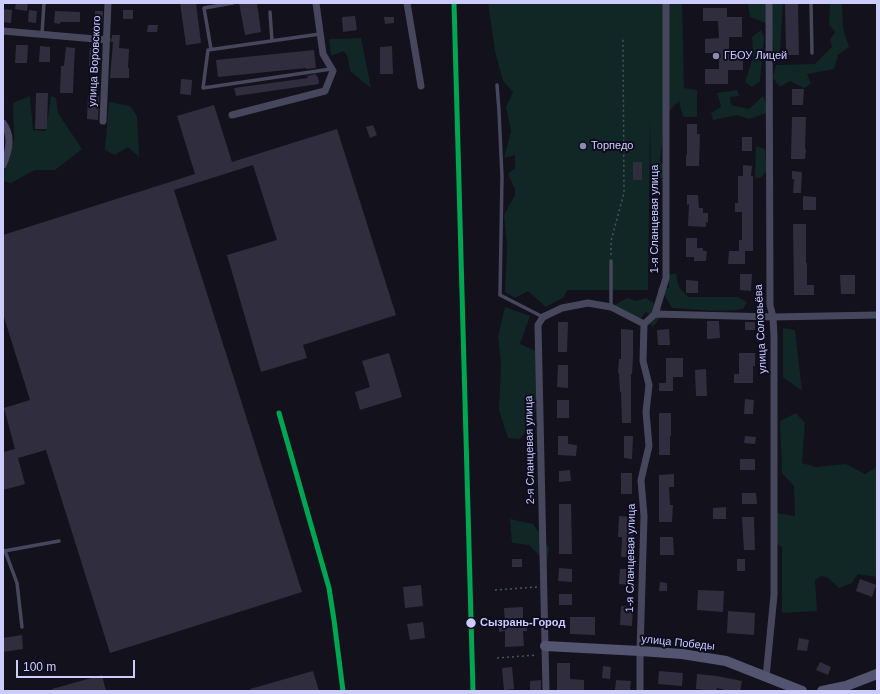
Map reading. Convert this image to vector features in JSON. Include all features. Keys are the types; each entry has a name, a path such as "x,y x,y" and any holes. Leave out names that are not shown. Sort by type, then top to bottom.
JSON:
{"street":[{"name":"улица Воровского","path":"103,121 108,3"},
{"path":"232,115 325,90 333,71 323,54 316,3"},
{"path":"407,3 421,86"},
{"name":"1-я Сланцевая улица","path":"655,314 666,278 666,3"},
{"name":"улица Соловьёва","path":"766,677 774,595 774,336 773,317 770,305 769,3"},
{"path":"3,31 107,40"},
{"path":"3,123 6,127 10,142 3,165"},
{"path":"543,317 562,308 588,303 611,307 644,324 655,314 773,317 877,315"},
{"name":"2-я Сланцевая улица","path":"543,317 538,325 546,691"},
{"name":"1-я Сланцевая улица","path":"640,691 644,516 641,480 649,446 646,412 649,386 643,361 644,324"},
{"name":"улица Победы","path":"545,651 640,651 682,654 726,661 802,691"},
{"path":"822,691 846,686 877,674"}],"lane":[{"path":"42,34 44,3"},
{"path":"211,49 204,8 233,3"},
{"path":"811,3 812,53"},
{"path":"270,12 272,41"},
{"path":"320,34 208,50 204,88 331,69"},
{"path":"497,85 502,177 500,295 543,317"},
{"path":"611,261 611,307"},
{"path":"22,627 17,583 4,551 59,541"}],"path":[{"path":"611,261 611,241 624,193 623,39"},
{"path":"495,590 544,587"},
{"path":"497,658 545,651"}],"green space":[{"name":"Торпедо","path":"488,3 682,3 684,88 697,90 697,117 683,117 679,101 665,115 660,162 668,169 663,178 651,176 650,120 648,290 567,290 564,297 546,307 528,291 515,298 505,292 507,246 504,215 515,195 515,189 508,174 515,168 515,155 504,158 511,131 506,107 513,92 503,81 495,51"},
{"path":"748,3 783,3 780,52 774,52 771,25 750,17"},
{"path":"830,3 842,3 843,28 849,47 838,55 834,69 807,74 811,84 804,88 790,81 780,87 773,78 776,65 815,64 832,47 830,40 835,32 829,25"},
{"path":"761,30 764,37 760,81 752,87 745,82 753,57 752,37"},
{"path":"361,38 371,88 350,71 348,58 344,51 331,56 329,39"},
{"path":"737,90 739,96 730,97 731,105 749,109 763,96 770,112 749,119 737,115 713,120 711,113 721,107 717,93"},
{"path":"30,96 33,130 46,131 51,96 56,98 58,113 82,149 55,170 35,170 11,183 3,181 3,175 14,140 13,103"},
{"path":"109,102 130,106 137,116 139,157 128,147 115,155 105,150"},
{"path":"756,146 765,149 767,171 760,178 755,178"},
{"path":"668,274 676,274 679,287 688,297 738,297 747,302 743,309 734,310 716,311 672,308 665,296 658,294 658,287 669,288"},
{"path":"627,298 636,301 646,298 662,309 661,316 653,327 649,323 650,316 646,311 641,319 611,307"},
{"path":"505,307 530,316 520,344 536,351 538,389 534,422 520,439 508,438 499,410 501,363 498,337"},
{"path":"783,328 795,330 802,391 783,377"},
{"path":"796,413 805,423 802,463 816,467 846,464 865,474 877,467 877,577 858,574 852,583 839,588 828,578 822,576 815,580 817,611 782,613 782,547 774,542 777,513 795,516 794,486 782,473 780,421"},
{"path":"510,519 533,524 549,548 547,563 529,545 512,543"}],"building":[{"path":"16,3 28,3 27,11 15,9"},
{"path":"180,3 196,3 201,43 186,45"},
{"path":"239,3 257,3 261,32 245,35"},
{"path":"785,3 798,3 799,55 786,55"},
{"path":"703,8 727,8 727,17 742,17 742,37 729,37 729,53 743,53 743,70 728,70 728,84 705,84 705,69 719,69 719,53 705,53 705,39 719,38 718,21 703,21"},
{"path":"3,9 12,10 11,23 3,22"},
{"path":"29,10 37,11 36,23 28,22"},
{"path":"123,10 133,10 133,19 123,19"},
{"path":"55,11 80,12 80,22 60,22 60,24 54,23"},
{"path":"95,11 103,11 102,26 95,26"},
{"path":"355,16 357,30 343,32 342,17"},
{"path":"384,17 394,17 394,23 385,24"},
{"path":"148,25 158,25 157,32 147,32"},
{"path":"112,35 120,35 119,48 129,49 129,78 110,78 113,42 111,42"},
{"path":"16,45 28,45 27,63 15,63"},
{"path":"40,46 50,47 50,62 39,62"},
{"path":"392,46 393,74 380,74 380,47"},
{"path":"66,47 75,48 73,93 60,93 61,66 64,66"},
{"path":"90,48 100,49 99,69 89,68"},
{"path":"314,50 316,68 218,77 216,60"},
{"path":"316,74 319,84 236,96 234,88 308,78 307,76"},
{"path":"181,79 192,80 191,95 180,94"},
{"path":"792,89 804,89 803,105 792,105"},
{"path":"36,93 48,93 47,129 35,129"},
{"path":"88,95 99,96 98,120 87,119"},
{"path":"214,105 232,162 337,129 396,315 303,345 307,358 261,372 227,255 277,240 253,165 174,190 302,592 110,653 46,450 18,458 25,484 3,490 3,452 15,449 4,408 30,400 3,314 3,235 195,174 177,116"},
{"path":"792,117 806,117 805,159 791,159"},
{"path":"687,124 697,124 697,134 700,134 699,166 686,166"},
{"path":"373,125 377,135 370,138 366,127"},
{"path":"742,137 752,137 752,151 742,151"},
{"path":"633,162 642,162 642,180 633,180"},
{"path":"743,165 752,166 753,251 745,251 745,264 728,264 729,251 739,251 739,240 742,240 742,212 735,212 735,203 738,203 738,176 743,176"},
{"path":"792,171 802,172 801,193 793,193 794,179 792,179"},
{"path":"687,195 698,195 699,208 703,208 703,213 708,213 708,223 706,222 706,227 688,226 689,204 687,205"},
{"path":"803,196 816,197 816,210 803,210"},
{"path":"793,224 806,224 807,285 814,285 814,295 794,295"},
{"path":"686,238 697,238 697,248 703,248 703,251 707,251 706,261 694,261 694,257 686,257"},
{"path":"740,274 752,274 751,291 740,290"},
{"path":"840,275 855,275 855,294 841,294"},
{"path":"686,280 698,281 698,293 686,293"},
{"path":"707,321 719,321 720,338 707,339"},
{"path":"558,322 568,322 567,352 558,352"},
{"path":"745,322 755,322 755,330 745,330"},
{"path":"621,329 633,330 631,423 622,423 621,392 618,373 619,359 621,359"},
{"path":"669,329 670,345 658,345 657,330"},
{"path":"389,353 402,397 360,410 355,392 370,387 362,361"},
{"path":"739,353 755,353 753,383 734,383 734,374 739,374"},
{"path":"666,358 683,358 683,377 673,377 673,391 659,391 659,383 666,383"},
{"path":"558,365 568,365 568,388 557,387"},
{"path":"706,369 707,396 696,396 695,370"},
{"path":"745,399 754,400 753,414 744,414"},
{"path":"557,400 569,400 569,418 557,418"},
{"path":"659,413 671,413 670,455 659,455"},
{"path":"558,436 568,436 568,444 577,445 576,456 558,455"},
{"path":"624,436 633,436 632,459 624,458"},
{"path":"745,436 756,437 755,444 744,443"},
{"path":"740,459 755,459 755,470 740,470"},
{"path":"570,470 571,481 559,482 559,471"},
{"path":"621,473 632,473 632,494 621,494"},
{"path":"674,474 674,487 669,487 670,505 673,505 672,522 659,522 659,475"},
{"path":"742,493 756,493 757,504 742,504"},
{"path":"559,504 571,504 572,554 559,554"},
{"path":"726,507 726,519 713,519 713,508"},
{"path":"619,516 634,517 632,557 621,557 622,537 618,537"},
{"path":"742,517 754,517 755,550 744,550"},
{"path":"660,537 673,537 674,555 660,555"},
{"path":"512,559 522,559 522,567 512,567"},
{"path":"737,559 745,559 745,571 737,571"},
{"path":"559,568 572,569 572,582 558,581"},
{"path":"620,569 632,569 631,585 619,584"},
{"path":"860,579 876,585 872,597 856,591"},
{"path":"660,582 667,583 667,591 659,591"},
{"path":"421,585 423,606 405,608 403,587"},
{"path":"698,590 724,591 723,612 697,610"},
{"path":"559,594 572,594 572,605 559,605"},
{"path":"621,606 633,607 632,626 620,625"},
{"name":"Сызрань-Город","path":"523,607 523,624 527,624 527,631 523,631 524,646 505,647 505,631 499,632 499,623 505,623 504,608"},
{"path":"728,611 755,613 754,635 727,633"},
{"path":"570,617 595,617 595,635 570,634"},
{"path":"423,622 425,638 410,640 407,624"},
{"path":"22,635 23,649 3,652 3,638"},
{"path":"799,638 809,640 807,651 797,650"},
{"path":"820,662 831,667 828,675 816,670"},
{"path":"557,663 570,663 570,679 584,680 584,691 557,691"},
{"path":"603,666 611,667 610,679 602,678"},
{"path":"512,667 514,689 504,690 502,668"},
{"path":"313,671 319,691 250,691 250,689"},
{"path":"659,671 683,673 682,686 658,684"},
{"path":"697,674 742,681 740,691 729,691 717,688 716,691 696,689"},
{"path":"102,675 106,691 52,691 52,689"},
{"path":"541,680 541,691 530,691 530,681"},
{"path":"616,680 631,681 630,691 615,691"}],"transit line":[{"path":"454,3 473,691"},
{"path":"279,413 329,588 343,691"}],"place":[{"name":"ГБОУ Лицей","path":"716,56"},
{"name":"Торпедо","path":"583,146"},
{"name":"Сызрань-Город","path":"471,623"}]}
